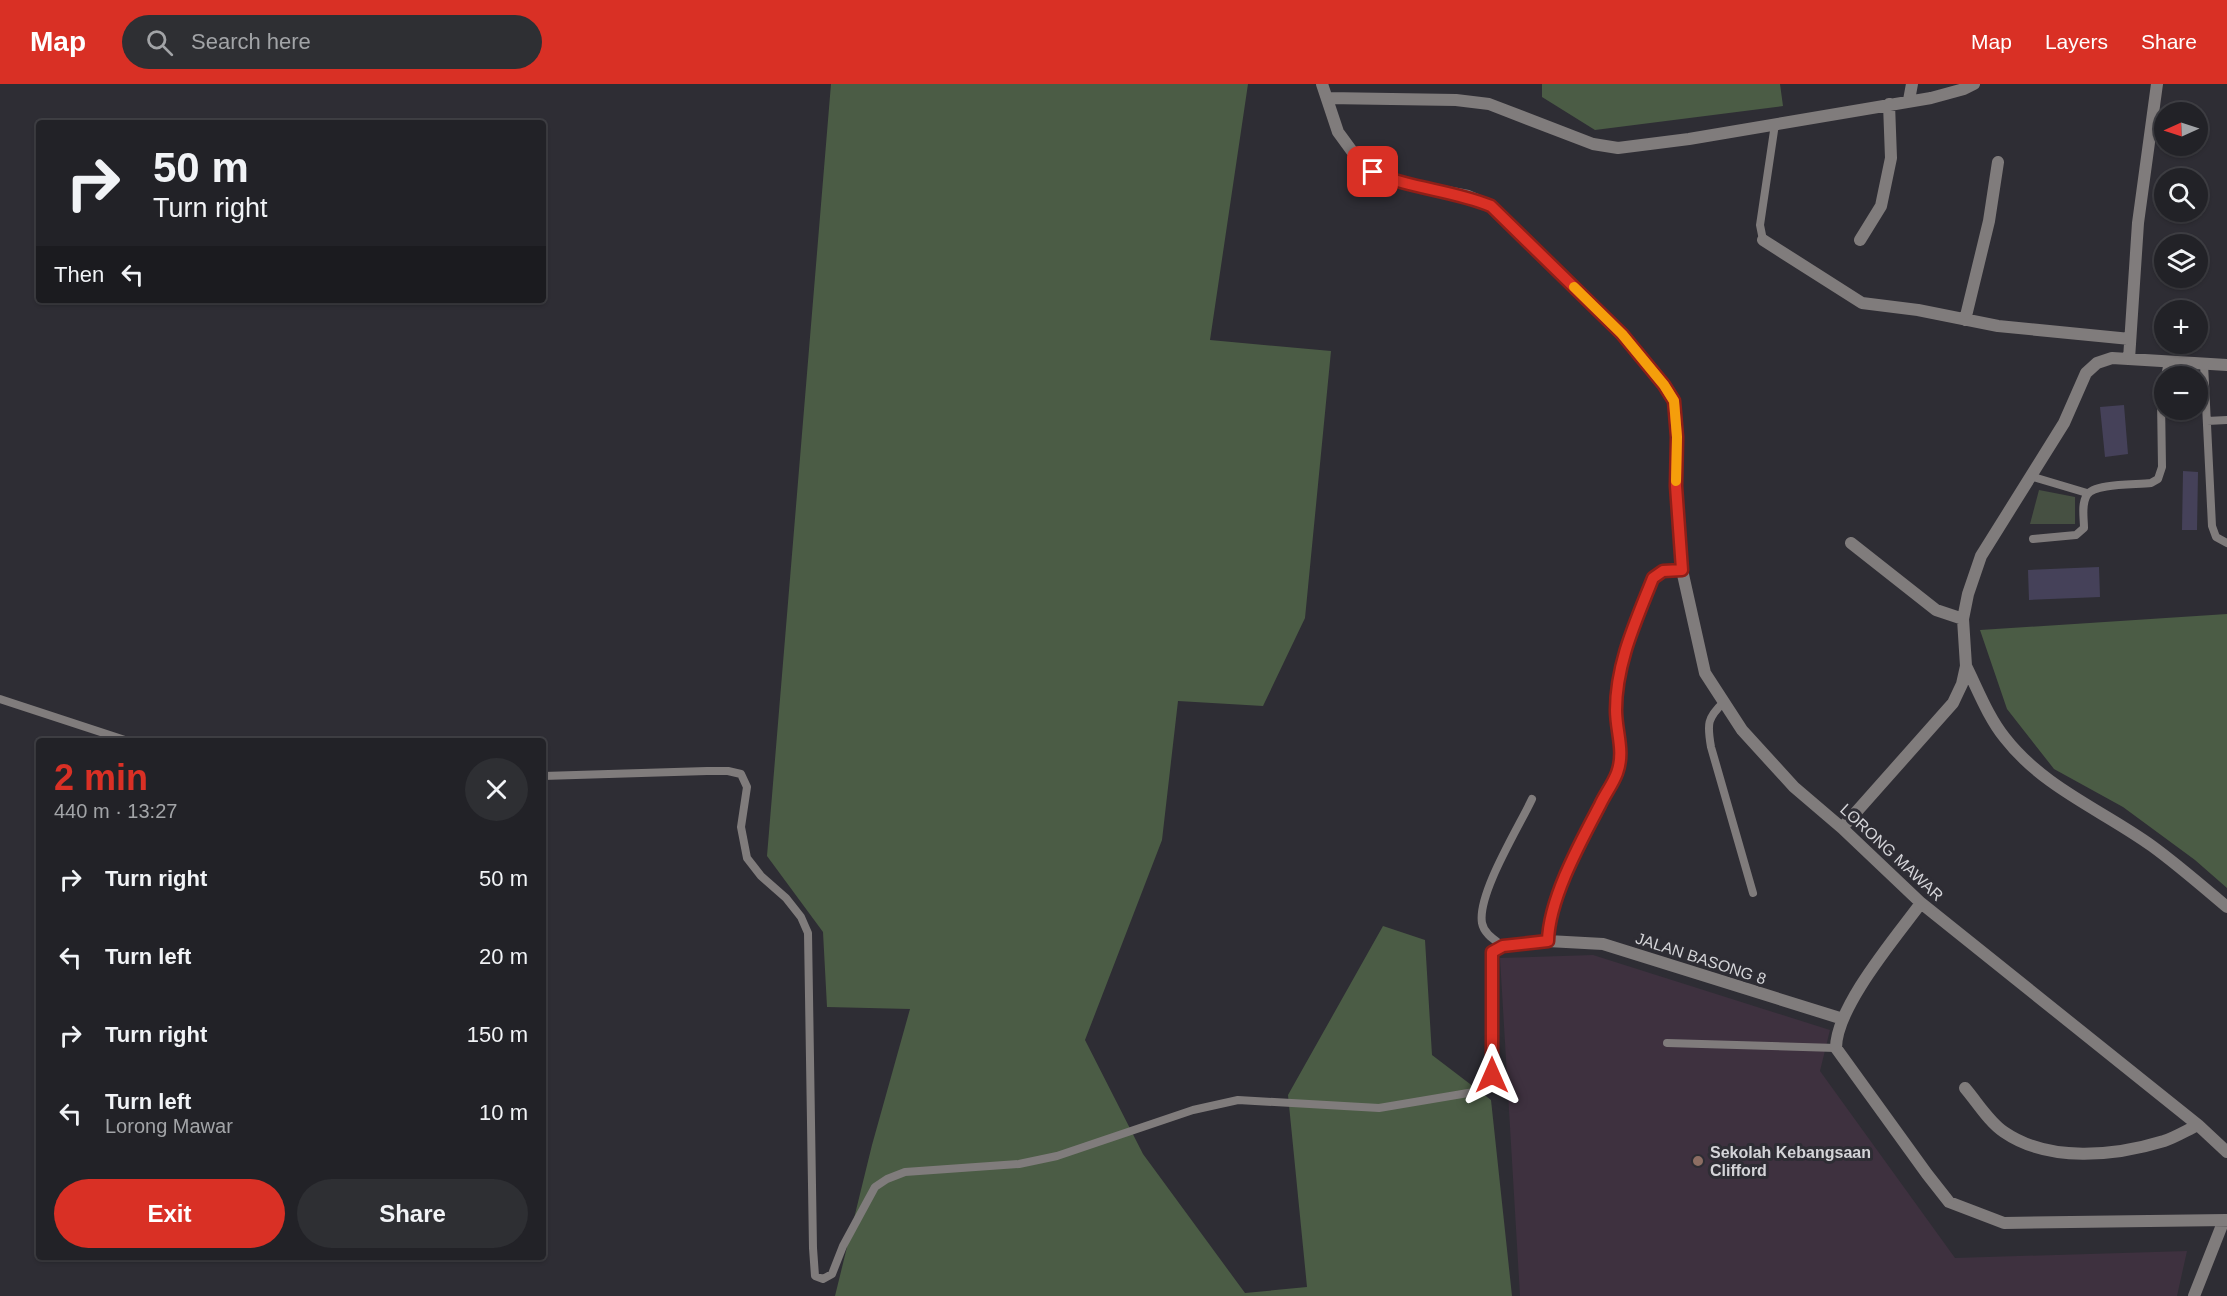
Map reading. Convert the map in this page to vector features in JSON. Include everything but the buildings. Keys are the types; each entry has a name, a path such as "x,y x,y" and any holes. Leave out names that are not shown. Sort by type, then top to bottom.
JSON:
{"street":[{"name":"LORONG MAWAR","path":"1322,84 1338,132 1358,158 1373,172 1410,185 1468,196 1491,206 1622,334 1664,385 1674,401 1677,437 1676,486 1682,570 1705,673 1742,730 1794,787 1842,828 1921,903 2198,1125 2227,1152"},
{"path":"1909,100 1912,84"},
{"path":"1327,98 1456,100 1489,104 1593,144 1618,148 1689,139 1931,98 1974,84"},
{"path":"2129,359 2138,223 2157,84"},
{"path":"1860,240 1881,206 1891,158 1889,104"},
{"path":"1965,320 1989,221 1998,162"},
{"path":"1764,240 1862,303 1918,310 1998,326 2130,339"},
{"path":"1842,828 1953,703 1962,684 1966,666 1964,619 1968,594 1981,556 2064,423 2086,373 2097,363 2112,358 2227,365"},
{"path":"1851,543 1936,610 1964,619"},
{"path":"1548,941 1548,924 1556,898 1585,834 1617,774 1622,757 1616,711 1622,657 1653,578 1663,571 1682,570"},
{"path":"1966,666 1988,712 2028,764 2067,794 2151,845 2227,907"},
{"path":"1921,903 1868,976 1843,1019 1836,1038 1836,1048 1949,1202 2004,1223 2225,1220 2193,1296"},
{"name":"JALAN BASONG 8","path":"1503,946 1548,941 1603,944 1843,1019"},
{"path":"1480,1091 1487,1085 1492,1075 1492,952 1503,946"},
{"path":"1965,1088 2002,1131 2024,1144 2049,1151 2098,1152 2144,1146 2167,1140 2198,1125"}],"lane":[{"path":"1764,240 1760,225 1774,124"},
{"path":"2167,366 2168,362"},
{"path":"2204,364 2212,526 2216,537 2227,543"},
{"path":"2033,539 2076,535 2084,528 2084,502 2087,493 2096,488 2151,483 2158,479 2162,467 2161,420"},
{"path":"2207,421 2227,420"},
{"path":"2031,476 2087,493"},
{"path":"0,699 119,738"},
{"path":"1724,702 1711,713 1708,728 1711,747 1753,893"},
{"path":"546,776 707,771 728,771 741,774 747,787 741,827 747,858 761,876 786,898 801,917 808,933 813,1248 815,1276 823,1279 832,1274 843,1246 875,1187 905,1172 1019,1164 1057,1156 1192,1110 1238,1100 1379,1108 1480,1091"},
{"path":"1503,946 1489,936 1482,925 1482,910 1489,887 1532,799"},
{"path":"1667,1043 1836,1048"}],"shaded area":[{"name":"Sekolah Kebangsaan Clifford","path":"1593,955 1830,1030 1820,1071 1955,1258 2187,1251 2177,1296 1520,1296 1500,958"}],"green space":[{"path":"831,84 1248,84 1210,340 1331,351 1305,618 1263,706 1178,701 1162,840 1085,1040 1143,1154 1245,1293 1307,1287 1288,1095 1383,926 1425,940 1432,1055 1491,1100 1512,1296 835,1296 872,1145 910,1009 827,1007 823,932 767,856"},
{"path":"1542,84 1780,84 1783,106 1595,130 1542,97"},
{"path":"2039,490 2075,497 2075,524 2030,524"},
{"path":"2227,614 2227,888 2195,860 2123,807 2054,769 2007,709 1980,630"}],"slow traffic":[{"path":"1574,287 1622,334 1664,385 1674,401 1677,437 1676,481"}],"place":[{"name":"Sekolah Kebangsaan Clifford","path":"1698,1161"}],"route":[{"path":"1373,172 1410,185 1468,196 1491,206 1622,334 1664,385 1674,401 1677,437 1678,536 1682,570 1663,571 1653,578 1622,657 1616,711 1622,757 1617,774 1585,834 1556,898 1548,924 1548,941 1503,946 1492,952 1492,1075"}]}
